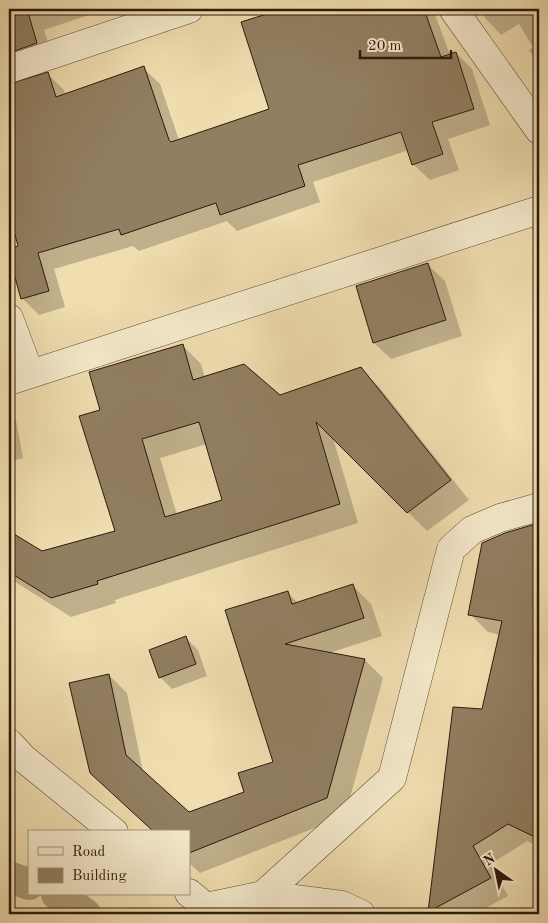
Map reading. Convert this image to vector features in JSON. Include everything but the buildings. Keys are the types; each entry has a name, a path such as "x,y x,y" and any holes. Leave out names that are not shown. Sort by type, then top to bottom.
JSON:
{"street":[{"path":"9,69 189,9"},
{"path":"454,9 539,130"},
{"path":"9,318 19,377 539,210"},
{"path":"257,905 392,778 452,549 472,530 500,518 539,507"},
{"path":"9,743 24,758 112,830"},
{"path":"190,894 206,907 342,905 361,914"}],"waterway":[{"path":"9,877 28,884"},
{"path":"60,896 85,914"}]}
